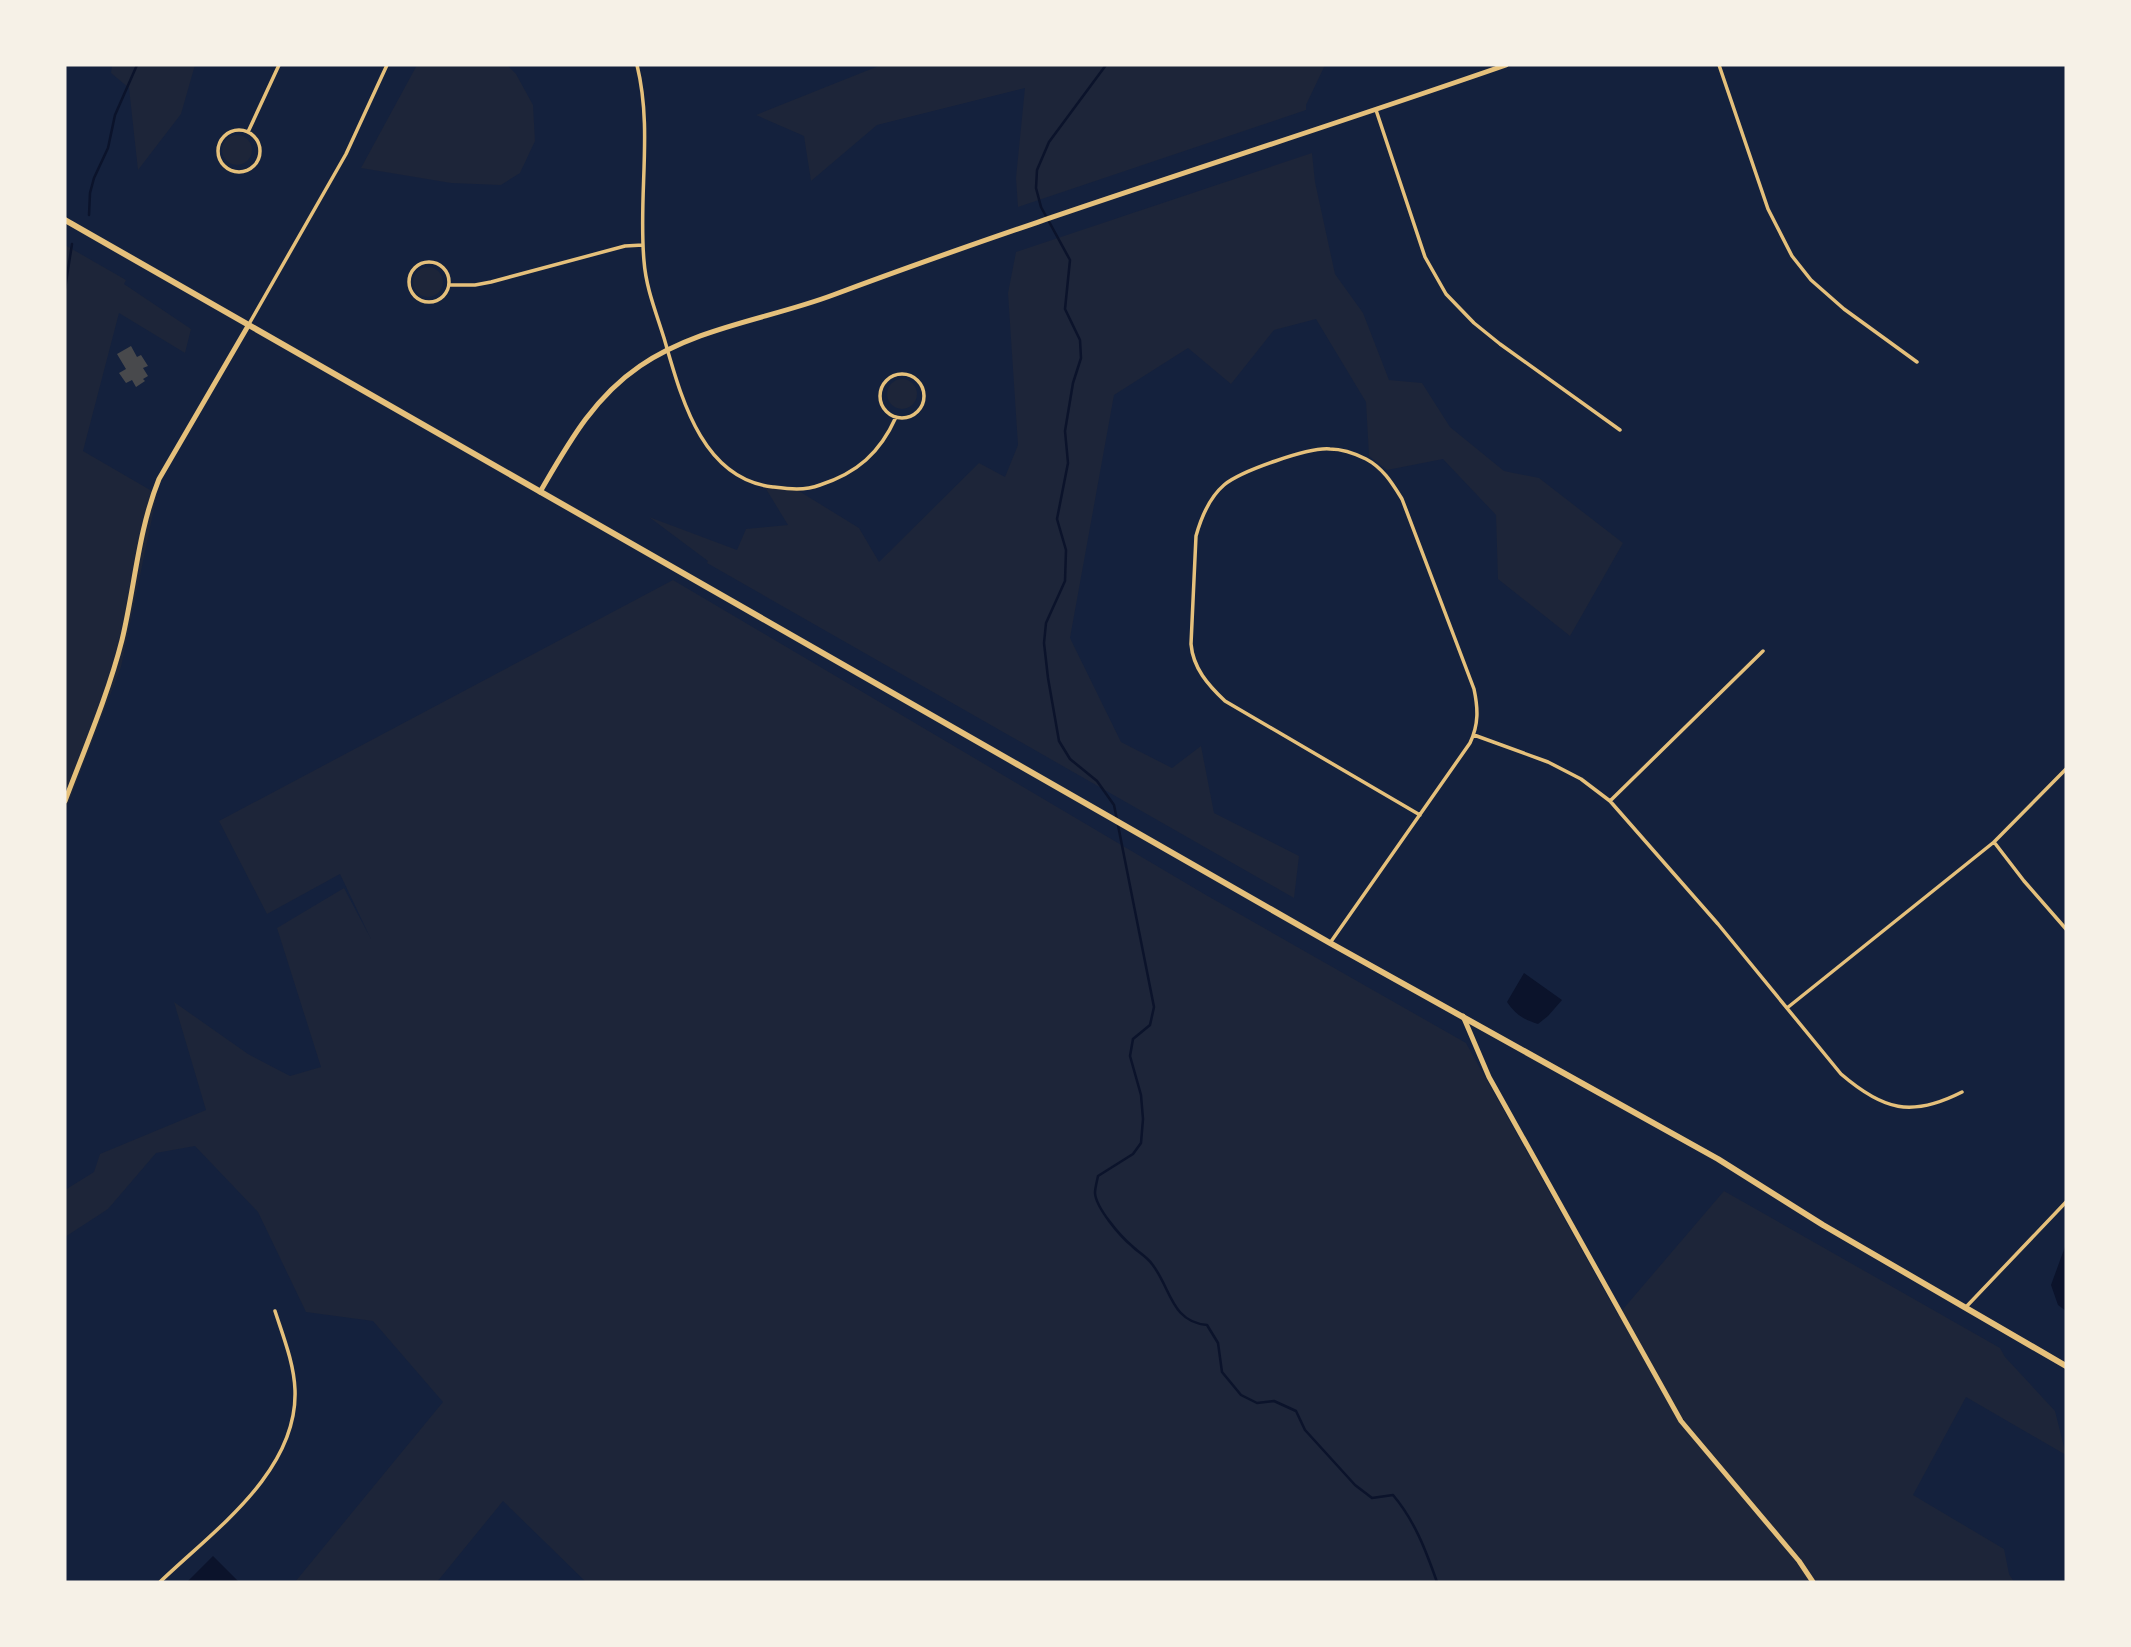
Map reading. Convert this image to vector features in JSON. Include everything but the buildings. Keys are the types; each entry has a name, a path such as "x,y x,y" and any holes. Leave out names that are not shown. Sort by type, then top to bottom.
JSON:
{"highway":[{"path":"65,220 1330,943 1718,1159 1823,1225 2066,1366"}],"street":[{"path":"248,132 279,65"},
{"path":"65,801 102,705 122,641 149,504 159,479 345,154 387,65"},
{"path":"637,65 645,113 643,245 647,284 687,410 705,444 722,464 756,484 793,490 813,488 840,479 859,468 887,438 896,417"},
{"path":"540,492 578,427 593,408 621,380 667,349 708,332 803,306 942,254 1506,65"},
{"path":"1719,65 1768,209 1793,256 1811,280 1844,309 1917,362"},
{"path":"1375,108 1425,257 1446,294 1491,337 1620,430"},
{"path":"234,131 248,132 258,141 258,161 242,172 229,169 220,159 219,145 234,131"},
{"path":"449,285 491,282 625,246 643,245"},
{"path":"429,262 442,267 449,278 449,285 447,292 438,301 425,303 410,291 409,278 416,267 429,262"},
{"path":"895,374 909,374 921,383 925,398 918,412 912,416 896,417 881,403 881,389 895,374"},
{"path":"1330,943 1420,815 1474,735 1478,709 1474,689 1402,499 1390,480 1377,467 1356,454 1331,449 1314,450 1238,476 1216,493 1200,522 1196,536 1191,644 1197,669 1212,690 1225,701 1420,815"},
{"path":"1611,800 1763,651"},
{"path":"1474,735 1548,762 1581,779 1611,800 1718,924 1841,1074 1862,1092 1884,1102 1921,1108 1962,1092"},
{"path":"1787,1008 1994,842 2066,769"},
{"path":"1994,842 2066,929"},
{"path":"1462,1016 1489,1077 1681,1421 1814,1582"},
{"path":"1966,1307 2066,1202"},
{"path":"160,1582 256,1491 282,1450 293,1413 295,1389 289,1357 275,1311"}],"shaded area":[{"path":"112,65 195,65 181,114 138,170 129,88 111,73"},
{"path":"417,65 507,65 516,74 533,105 535,141 520,173 501,185 451,183 361,168"},
{"path":"881,65 1325,65 1306,110 1018,207 1016,178 1025,88 877,125 811,181 804,136 756,115"},
{"path":"237,135 248,139 252,150 248,161 237,165 226,161 222,150 226,139"},
{"path":"1312,153 1315,182 1335,274 1363,313 1389,380 1422,383 1450,427 1504,471 1539,478 1623,543 1570,636 1498,579 1496,515 1443,459 1387,470 1369,456 1366,402 1316,319 1274,330 1231,384 1188,348 1114,395 1070,638 1121,742 1172,768 1201,746 1214,813 1299,856 1294,898 707,563 708,561 649,517 737,550 746,529 788,525 763,484 794,488 859,528 879,562 979,463 1005,477 1018,445 1008,293 1016,252"},
{"path":"65,245 126,280 124,284 191,329 185,353 119,313 83,451 157,494 121,667 65,812"},
{"path":"428,267 439,271 443,282 439,293 428,297 417,293 413,282 417,271"},
{"path":"902,379 913,383 917,394 913,405 902,409 891,405 887,394 891,383"},
{"path":"673,580 1206,895 1466,1043 1618,1315 1724,1191 2000,1348 2005,1357 2055,1411 2066,1455 1966,1397 1913,1495 2004,1549 2009,1574 2014,1582 586,1582 503,1501 437,1582 295,1582 443,1402 373,1321 306,1312 258,1212 195,1146 156,1153 108,1209 65,1237 65,1190 94,1172 100,1154 206,1110 174,1002 248,1054 290,1076 321,1067 277,928 344,888 371,939 340,874 267,914 219,821"},
{"path":"1524,973 1562,1000 1538,1024 1520,1016 1507,1002"},
{"path":"2066,1244 2066,1311 2058,1305 2051,1285"},
{"path":"213,1556 239,1582 187,1582"}],"waterway":[{"path":"89,215 94,178 108,148 115,115 137,65"},
{"path":"1106,65 1049,142 1037,170 1036,188 1041,207 1070,260 1065,309 1080,340 1081,358 1073,383 1065,431 1068,463 1057,519 1066,550 1065,581 1046,623 1044,643 1048,678 1059,741 1070,759 1097,781 1114,805 1154,1007 1150,1025 1133,1039 1130,1056 1141,1095 1141,1143 1133,1154 1098,1176 1096,1199 1115,1229 1152,1264 1179,1311 1195,1323 1207,1325 1218,1343 1222,1372 1241,1395 1257,1403 1274,1401 1296,1411 1305,1430 1355,1485 1372,1498 1393,1495 1414,1526 1437,1582"},
{"path":"65,289 72,244"}]}
